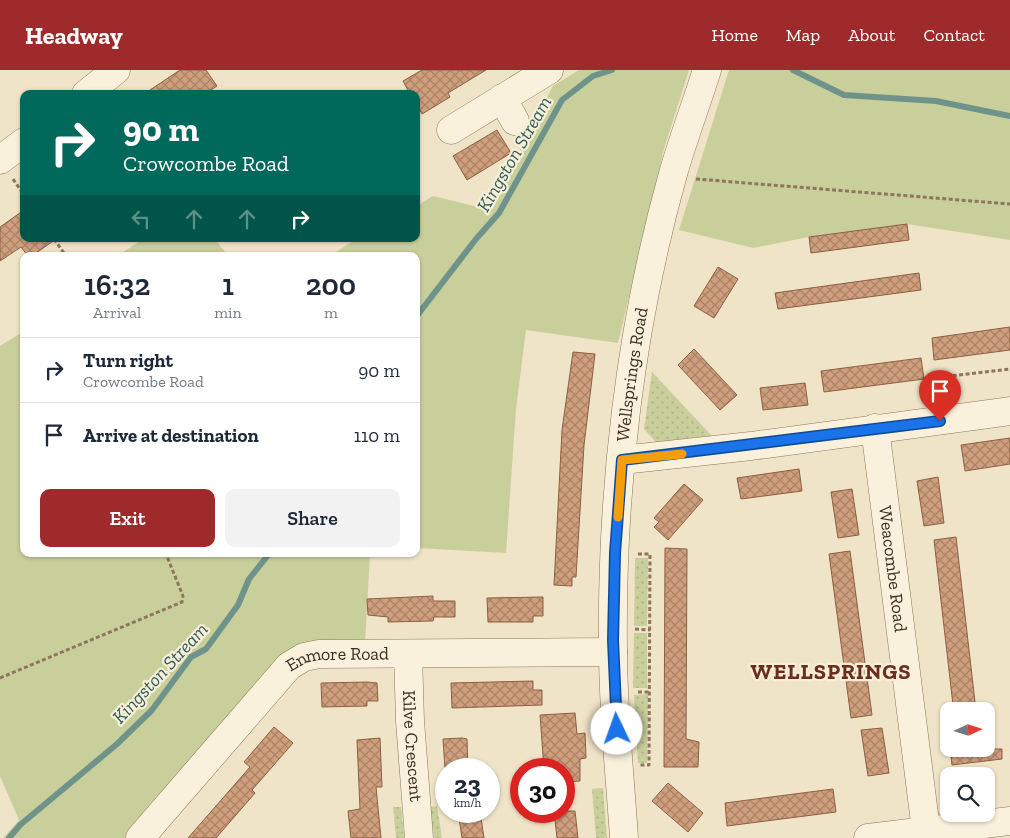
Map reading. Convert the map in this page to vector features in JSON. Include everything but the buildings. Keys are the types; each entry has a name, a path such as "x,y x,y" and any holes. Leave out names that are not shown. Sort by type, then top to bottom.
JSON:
{"street":[{"path":"91,90 116,70"},
{"path":"451,130 509,110 549,70"},
{"name":"Wellsprings Road","path":"624,838 613,652 615,553 622,460 639,326 658,234 674,173 707,70"},
{"path":"0,160 20,145"},
{"path":"622,460 751,446 1010,411"},
{"name":"Weacombe Road","path":"875,428 926,830"},
{"name":"Enmore Road","path":"140,838 289,666 304,657 319,654 613,652"},
{"name":"Kilve Crescent","path":"408,654 410,721 420,838"},
{"path":"868,838 1010,821"}],"path":[{"path":"674,173 701,179 1010,204"},
{"path":"940,421 934,378 1010,369"},
{"path":"615,553 650,554 649,765 619,766"},
{"path":"0,678 182,602 183,596 167,557"}],"green space":[{"path":"579,70 689,70 664,149 618,343 526,330 516,409 506,553 420,548 420,252 336,252 351,242 420,242 420,204 433,196 482,208 493,201 553,86"},
{"path":"729,70 1010,70 1010,240 907,224 809,237 753,248 679,230"},
{"path":"138,242 217,242 225,252 123,252"},
{"path":"20,334 20,557 370,557 365,643 314,645 130,838 3,838 19,820 0,776 0,346"},
{"path":"652,372 712,436 656,442 644,429"},
{"path":"635,558 648,558 647,626 634,626"},
{"path":"634,633 647,633 647,688 633,688"},
{"path":"648,694 647,763 638,763 634,695"},
{"path":"603,788 607,838 596,838 592,789"},
{"path":"435,806 435,823 440,823 442,838 434,838 430,807"},
{"path":"393,807 401,807 404,838 396,838"}],"waterway":[{"name":"Kingston Stream","path":"420,312 476,239 499,213 562,100 593,76 612,70"},
{"name":"Kingston Stream","path":"793,70 844,95 936,101 1010,116"},
{"name":"Kingston Stream","path":"9,838 20,825 117,744 152,710 191,657 206,649 238,605 249,579 267,557"}],"slow traffic":[{"path":"618,517 622,460 682,454"}],"district":[{"name":"WELLSPRINGS","path":"831,671"}],"route":[{"path":"617,729 613,640 615,553 622,460 635,460 940,421"}]}
